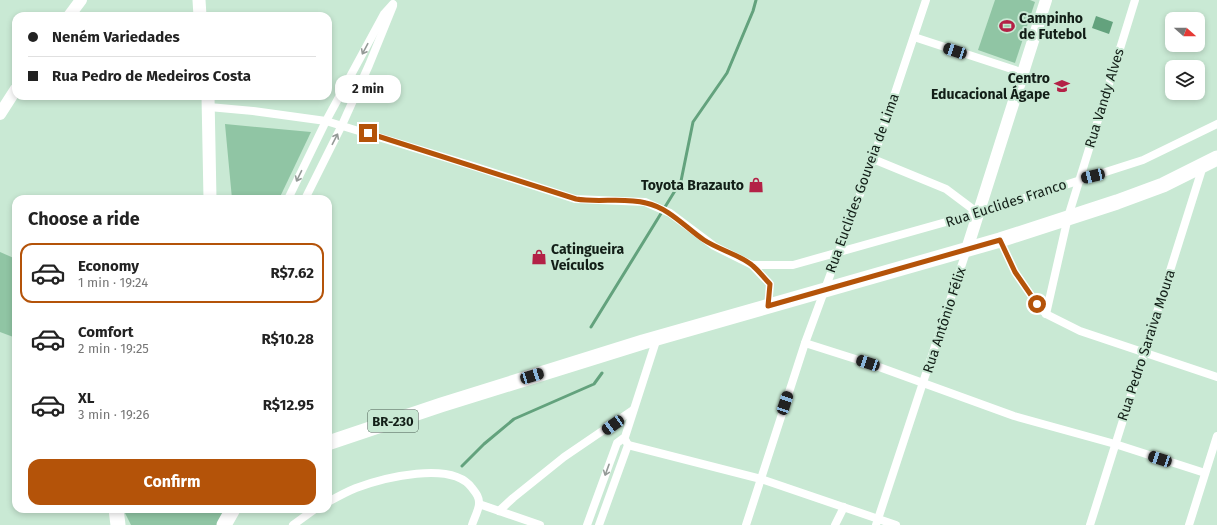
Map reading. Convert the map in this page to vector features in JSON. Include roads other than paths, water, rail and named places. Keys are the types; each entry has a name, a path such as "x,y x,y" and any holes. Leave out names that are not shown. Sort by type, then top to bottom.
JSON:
{"highway":[{"name":"BR-230","path":"332,441 657,338 1000,240 1117,202 1163,185 1217,158"}],"main road":[{"path":"72,12 81,0"},
{"path":"199,0 200,12"},
{"name":"Rua Antônio Félix","path":"967,249 1046,0"},
{"path":"0,114 12,95"},
{"path":"208,102 210,195"}],"street":[{"name":"Rua Euclides Gouveia de Lima","path":"746,525 804,343 872,159 926,0"},
{"name":"Rua Vandy Alves","path":"1046,314 1068,217 1135,0"},
{"path":"290,195 326,121 384,14 395,2"},
{"path":"307,195 370,65 395,2"},
{"path":"914,37 1024,73"},
{"path":"208,102 252,111 326,121 342,125 576,199 591,201 645,202 659,207 670,213 714,246 752,265 770,284 768,306"},
{"name":"Rua Euclides Franco","path":"752,265 793,266 978,213 1079,180 1107,173 1143,160 1217,123"},
{"path":"872,159 946,189 978,213"},
{"path":"307,160 321,166"},
{"name":"Rua Pedro Saraiva Moura","path":"1090,525 1203,166"},
{"path":"1000,240 1015,272 1037,304 1046,314 1080,331 1217,377"},
{"name":"Rua Antônio Félix","path":"877,522 967,249"},
{"path":"587,525 617,443 625,437 657,338"},
{"path":"804,343 1014,416 1115,444 1205,474"},
{"path":"499,511 564,457 633,410"},
{"path":"1188,525 1217,436"},
{"path":"599,525 628,445 625,437"},
{"path":"628,445 761,479 844,507 877,522 896,525"},
{"path":"332,500 355,488 388,480 419,474 445,473 459,477 468,482 478,500 499,511 540,525"},
{"path":"472,525 478,500"},
{"path":"835,525 844,507"},
{"path":"293,525 310,513"}],"waterway":[{"path":"591,327 681,181 693,122 727,73 753,11 756,0"},
{"path":"462,466 484,444 514,419 594,384 602,373"}],"place":[{"name":"Campinho de Futebol","path":"1007,26"},
{"name":"Centro Educacional Ágape","path":"1062,86"},
{"name":"Toyota Brazauto","path":"756,185"},
{"name":"Catingueira Veículos","path":"539,257"}]}
